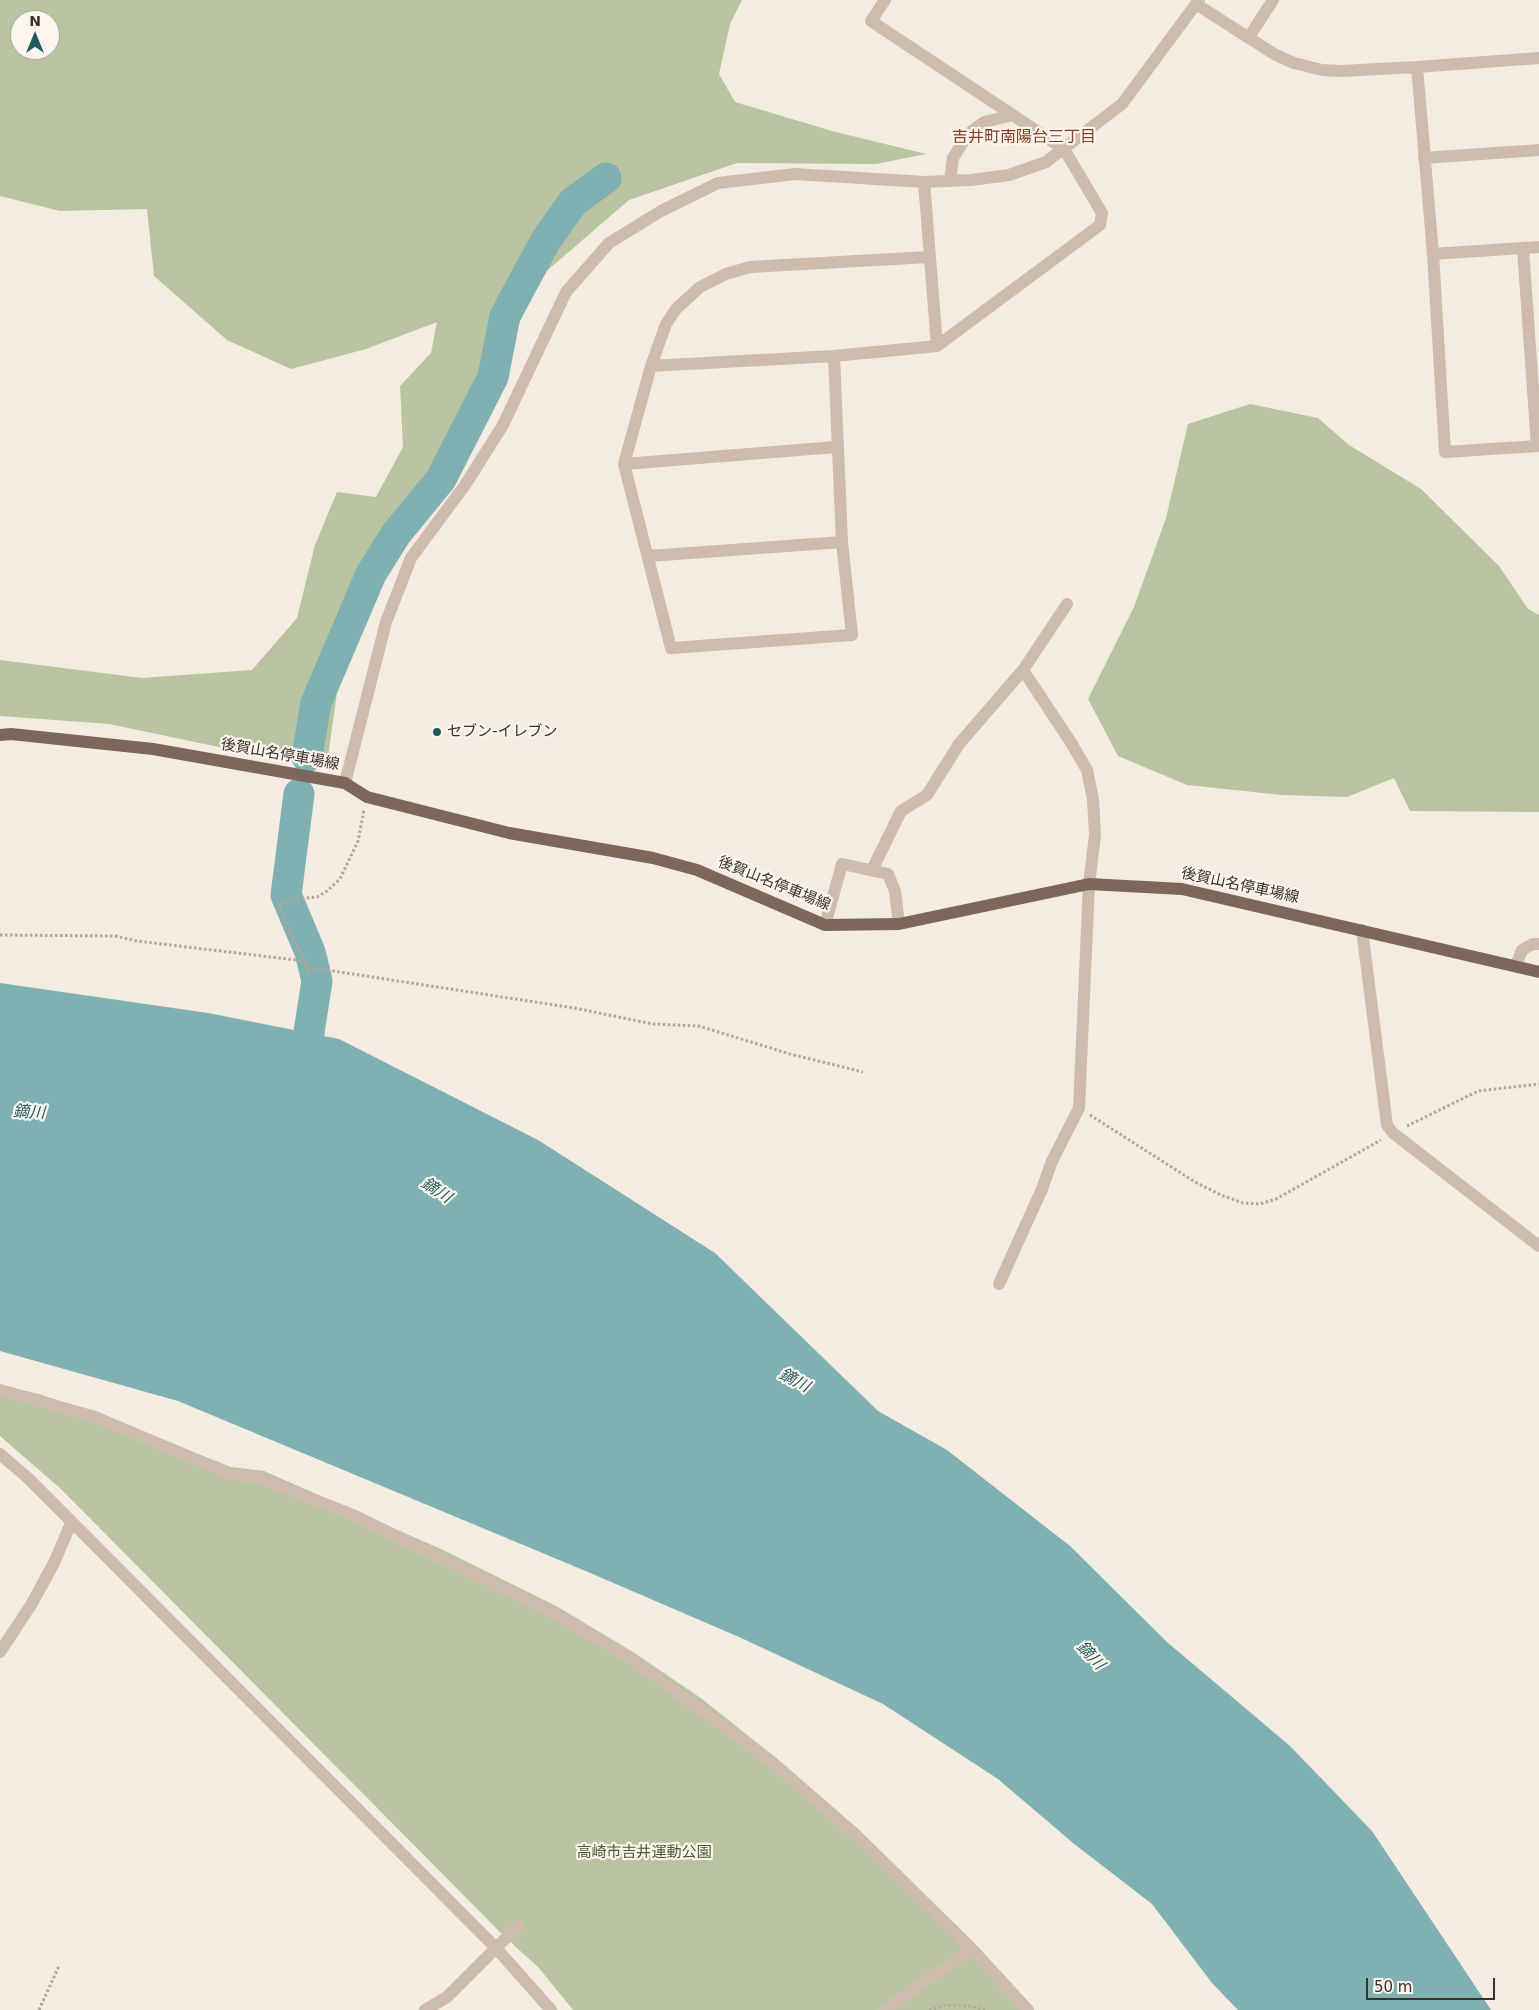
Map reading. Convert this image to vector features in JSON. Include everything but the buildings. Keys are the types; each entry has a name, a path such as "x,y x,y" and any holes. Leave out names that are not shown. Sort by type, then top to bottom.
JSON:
{"main road":[{"name":"後賀山名停車場線","path":"0,735 11,734 153,749 345,783 367,797 509,833 653,858 696,870 825,925 899,924 1088,884 1182,888 1516,965 1539,972"}],"street":[{"path":"651,366 834,356 937,346 1100,225 1102,214 1064,149 871,21 885,0"},
{"path":"1249,37 1273,0"},
{"path":"345,783 386,622 411,558 465,485 503,425 566,292 608,243 662,211 718,183 795,174 924,182 971,180 1009,174 1046,162 1122,104 1198,2 1274,54 1294,63 1322,70 1341,71 1417,67 1539,58"},
{"path":"1417,67 1433,254 1445,452 1537,446 1523,249"},
{"path":"950,180 953,158 968,134 984,122 1013,115"},
{"path":"1424,158 1539,150"},
{"path":"924,182 937,346"},
{"path":"1433,254 1539,248"},
{"path":"834,356 836,447 842,542 852,635 671,648 624,464 651,366 666,324 676,309 700,288 726,274 750,267 929,257"},
{"path":"624,464 836,447"},
{"path":"649,556 842,542"},
{"path":"872,870 901,811 927,794 959,744 1023,670 1067,604"},
{"path":"999,1284 1052,1161 1079,1108 1088,884 1095,835 1093,798 1087,770 1023,670"},
{"path":"825,925 842,864 888,874 895,890 899,924"},
{"path":"1362,930 1387,1125 1393,1133 1539,1246"},
{"path":"1516,965 1522,950 1533,944 1539,944"},
{"path":"0,1390 95,1417 230,1474 260,1478 354,1515 555,1614 629,1657 772,1762 856,1835 972,1949 1028,2010"},
{"path":"0,1454 496,1948 551,2010"},
{"path":"0,1652 31,1605 54,1563 71,1523"},
{"path":"425,2010 447,1997 518,1926"},
{"path":"884,2010 972,1949"}],"path":[{"path":"367,797 358,841 340,879 328,891 317,896 293,899 282,903 279,907 308,970 320,969 564,1006 653,1024 699,1026 790,1054 863,1072"},
{"path":"0,935 115,936 137,941 304,961"},
{"path":"1079,1108 1195,1182 1243,1203 1260,1204 1276,1199 1393,1133 1478,1092 1539,1084"},
{"path":"39,2010 59,1966"},
{"path":"929,2010 947,2005 970,2006 985,2010"},
{"path":"947,2005 948,2010"}],"green space":[{"path":"0,0 742,0 730,24 719,74 735,102 832,131 926,154 876,164 737,163 629,200 542,275 505,353 452,427 341,664 328,757 233,750 109,724 0,716 0,660 142,678 252,670 297,618 315,545 337,492 376,497 403,447 400,386 431,353 437,322 366,349 291,369 227,340 154,276 147,209 60,211 0,196"},
{"path":"1250,404 1318,418 1349,445 1421,489 1499,566 1528,609 1539,615 1539,812 1410,811 1394,778 1347,797 1282,795 1187,785 1118,756 1088,699 1134,607 1166,518 1188,424"},
{"name":"高崎市吉井運動公園","path":"0,1385 39,1394 98,1414 231,1467 264,1471 443,1550 558,1607 633,1652 702,1699 776,1758 1014,1987 1034,2010 573,2010 539,1968 506,1938 61,1489 0,1436"}],"water":[{"name":"鏑川","path":"0,983 208,1013 339,1039 538,1140 715,1253 878,1411 947,1450 1070,1546 1167,1642 1290,1746 1372,1831 1491,2010 1238,2010 1212,1983 1152,1904 1073,1843 998,1779 883,1704 739,1637 588,1572 178,1401 0,1351"}],"waterway":[{"path":"307,757 316,703 371,574 396,534 441,479 493,377 505,316 546,240 573,202 606,178"},
{"path":"299,794 286,895 310,952 317,981 309,1032 308,1075"}],"place":[{"name":"セブン-イレブン","path":"437,732"}],"district":[{"name":"吉井町南陽台三丁目","path":"1024,138"}]}
